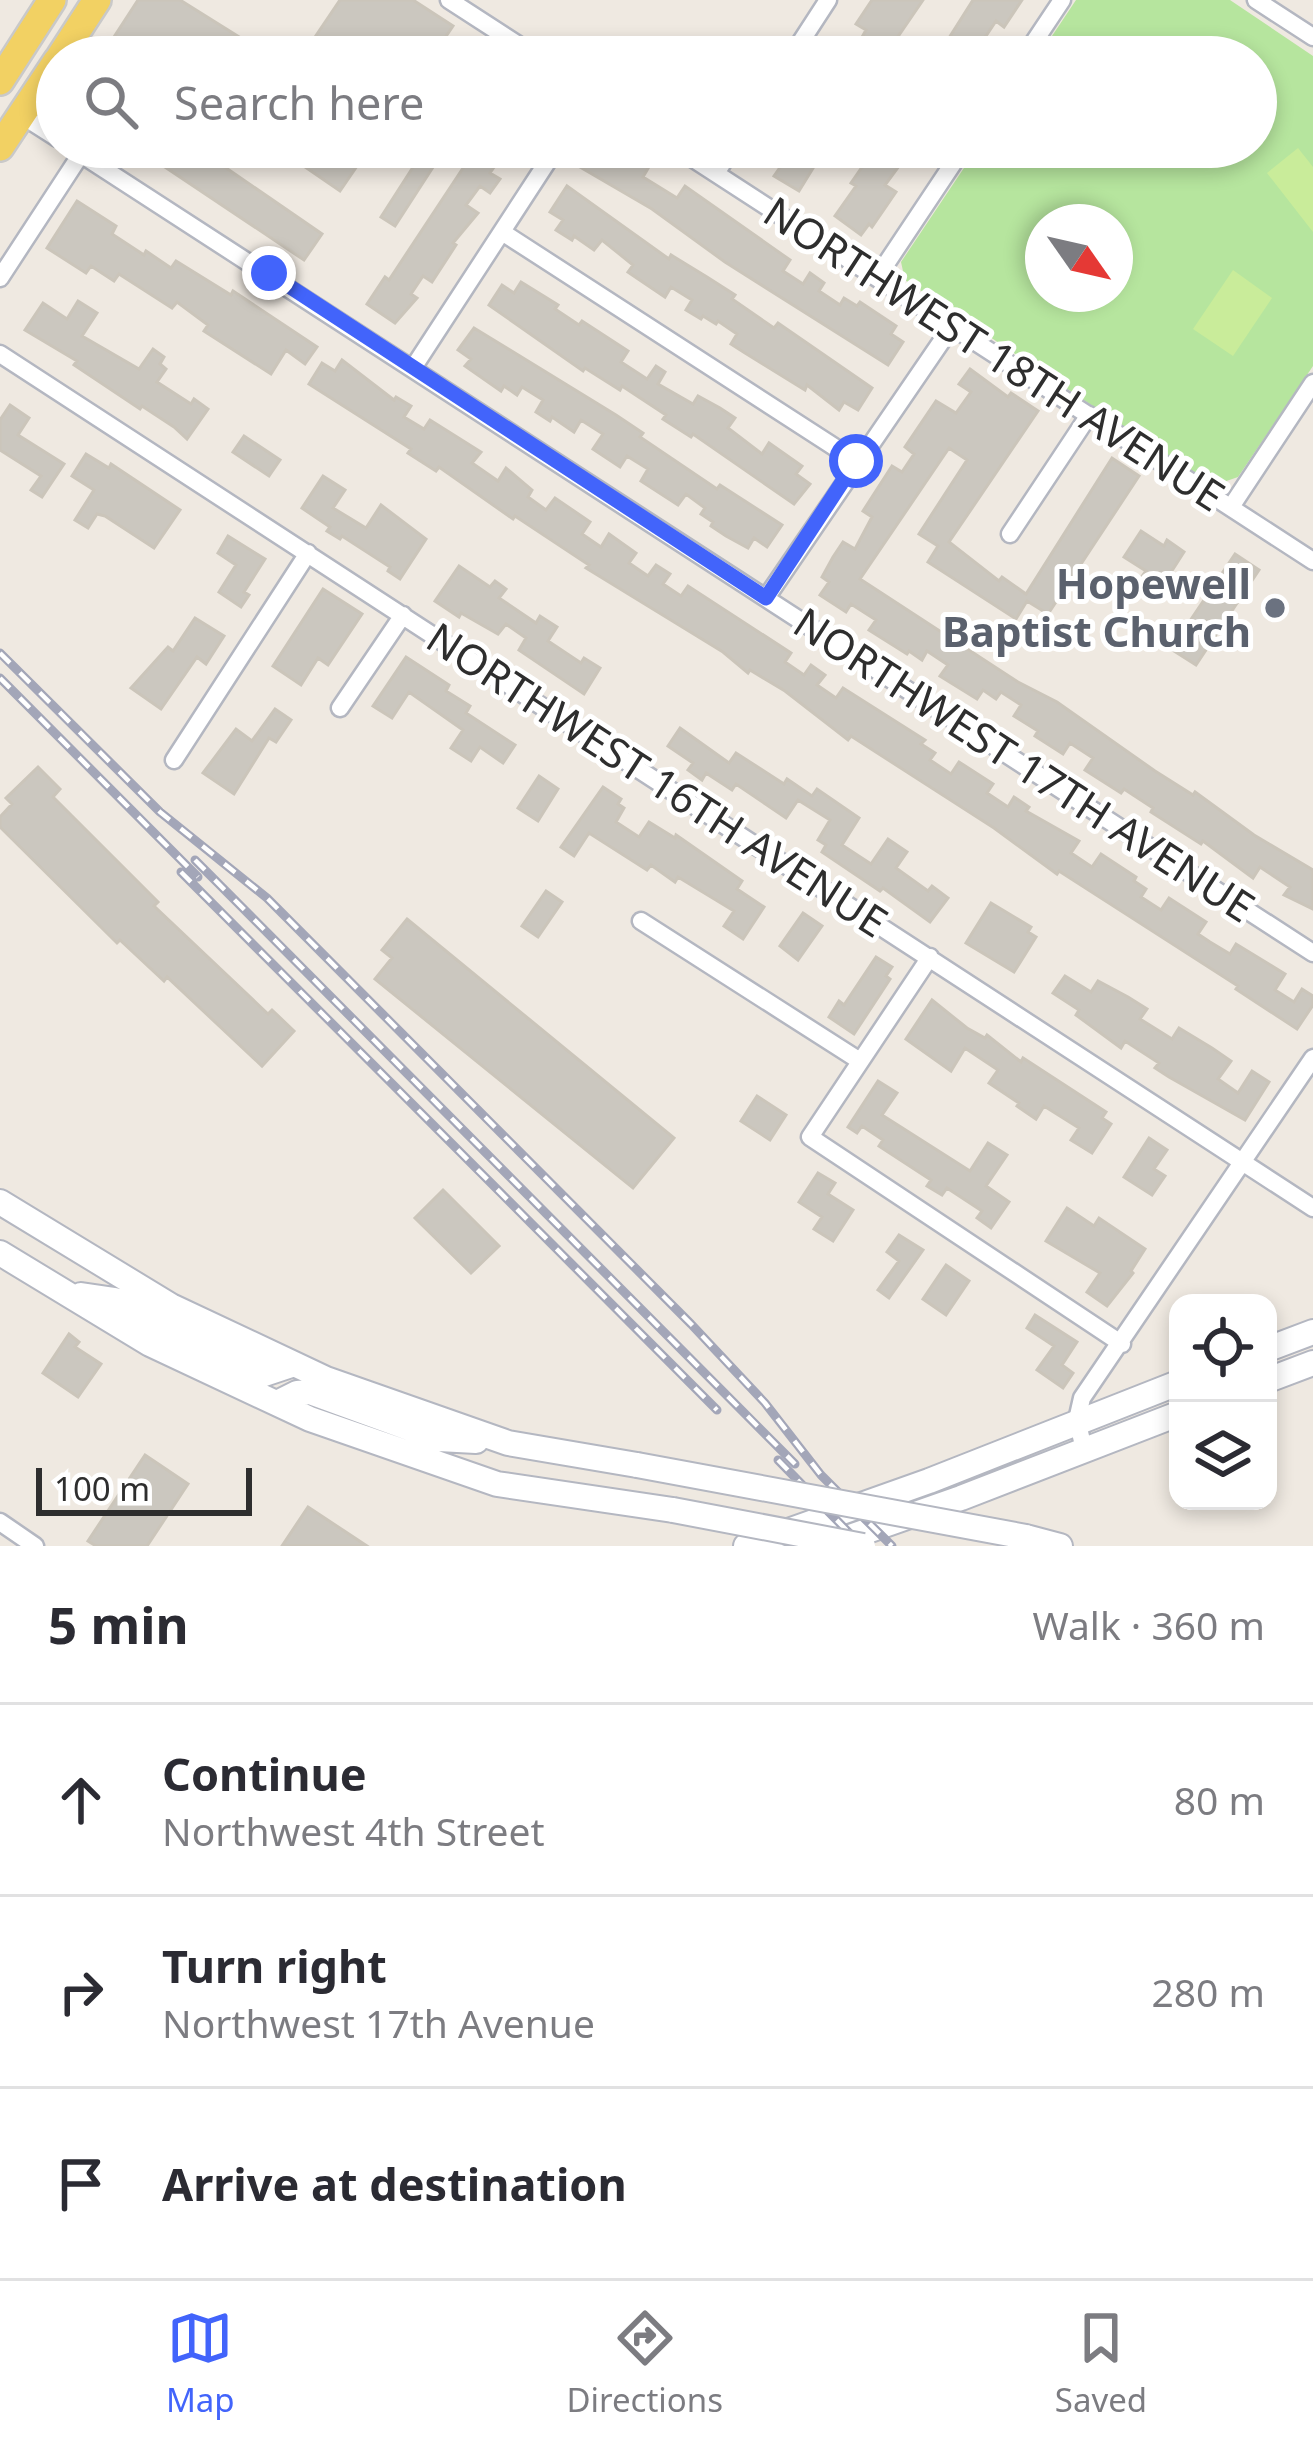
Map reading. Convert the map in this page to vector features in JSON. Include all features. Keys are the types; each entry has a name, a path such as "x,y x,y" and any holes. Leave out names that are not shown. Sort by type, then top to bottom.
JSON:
{"main road":[{"path":"0,81 52,0"},
{"path":"74,36 98,0"},
{"path":"0,147 36,92"},
{"path":"0,1202 171,1306 294,1364 508,1443"},
{"path":"0,1252 150,1344 310,1419 496,1484 673,1510 863,1546"},
{"path":"66,1293 116,1300 264,1374 294,1364"},
{"path":"1277,1346 1313,1332"},
{"path":"1277,1377 1313,1363"},
{"path":"746,1546 929,1481 1169,1385"},
{"path":"278,1403 310,1392 439,1439 508,1443 1060,1546"},
{"path":"825,1546 1169,1417"}],"street":[{"path":"449,0 505,36"},
{"path":"805,36 828,0"},
{"path":"1038,36 1062,0"},
{"path":"1256,0 1313,37"},
{"path":"21,115 36,125"},
{"path":"0,278 66,168"},
{"path":"412,368 543,168"},
{"name":"NORTHWEST 18TH AVENUE","path":"708,168 1313,561"},
{"path":"716,173 719,168"},
{"path":"878,276 950,168"},
{"name":"NORTHWEST 17TH AVENUE","path":"104,169 1313,953"},
{"path":"502,232 856,461"},
{"path":"766,598 952,326"},
{"name":"NORTHWEST 16TH AVENUE","path":"0,354 1313,1208"},
{"path":"1231,507 1313,383"},
{"path":"1010,534 1090,415"},
{"path":"174,760 308,553"},
{"path":"340,707 404,615"},
{"path":"641,921 860,1061"},
{"path":"930,957 809,1137 1122,1344"},
{"path":"1084,1449 1077,1420 1082,1398 1313,1058"},
{"path":"0,1522 35,1546"}],"green space":[{"path":"1076,0 1230,0 1313,56 1313,366 1238,477 1212,486 905,280 901,262 964,168 1277,168 1277,36 1052,36"},
{"path":"1298,148 1313,167 1313,232 1267,173"},
{"path":"1233,270 1272,298 1233,356 1193,329"}],"building":[{"path":"138,0 180,0 237,36 115,36"},
{"path":"340,0 413,0 453,26 446,36 316,36"},
{"path":"872,0 923,0 898,36 863,36 866,30 856,24"},
{"path":"973,0 1022,0 1004,27 996,21 986,36 950,36"},
{"path":"166,168 226,168 322,234 304,260"},
{"path":"307,168 356,168 340,191"},
{"path":"412,168 432,168 395,226 381,217"},
{"path":"463,168 493,168 490,173 500,179 490,193 480,186 466,205 478,213 453,243 432,282 423,276 411,294 417,298 395,323 367,304 385,277 389,280"},
{"path":"582,168 648,168 643,177 677,198 685,186 790,260 783,271 803,284 810,273 824,283 819,291 840,305 844,298 857,306 860,302 896,326 891,334 903,342 888,365 725,262 652,209"},
{"path":"780,168 813,168 799,191 774,176"},
{"path":"861,168 898,168 885,185 896,192 861,235 835,216 856,186 851,183"},
{"path":"567,186 669,259 671,255 707,277 774,328 778,323 872,388 858,410 844,402 839,410 807,385 805,390 731,344 737,334 718,321 701,319 686,310 692,300 671,287 665,297 628,272 633,265 602,240 594,250 556,230 563,220 550,212"},
{"path":"77,201 116,226 112,234 144,255 146,251 171,268 176,261 231,295 233,291 317,347 305,364 286,350 271,374 204,331 208,325 177,302 172,308 119,274 114,281 91,266 86,273 47,248"},
{"path":"521,282 579,325 582,321 628,351 621,362 647,379 656,366 665,372 658,384 693,404 698,396 735,418 728,428 762,454 769,443 802,466 796,474 810,484 794,504 693,434 663,419 666,415 622,386 620,390 583,371 489,305 502,285 514,293"},
{"path":"78,301 97,313 82,336 139,369 153,349 164,357 160,364 166,369 157,382 208,409 187,439 25,330 43,303 67,319"},
{"path":"474,328 616,415 717,489 720,485 782,525 767,547 754,538 748,548 711,526 713,522 701,514 705,508 686,494 678,505 641,481 648,469 627,456 620,467 593,449 603,434 581,420 574,432 552,417 550,421 536,412 543,400 522,387 517,395 504,386 501,391 465,366 471,359 458,350"},
{"path":"342,360 394,400 411,406 404,417 424,429 430,420 481,452 472,463 498,481 506,468 532,490 528,497 546,510 555,498 590,522 582,534 601,547 609,534 636,553 629,563 648,576 656,565 670,574 663,584 681,596 688,586 791,653 785,662 804,675 811,665 825,675 817,685 836,698 843,688 925,740 921,744 935,753 930,760 951,774 959,762 993,784 987,793 1008,807 1014,797 1029,807 1026,811 1079,841 1071,853 1092,867 1101,854 1136,877 1134,881 1146,889 1141,897 1161,910 1169,898 1206,922 1198,934 1210,942 1230,954 1236,944 1285,974 1275,990 1294,1002 1302,989 1313,996 1313,1005 1297,1029 1236,989 1238,986 1059,871 1057,874 851,736 848,740 785,691 748,673 723,652 586,568 589,565 439,467 436,471 408,453 411,449 309,384 322,363 335,371"},
{"path":"970,369 1008,397 1011,393 1038,411 949,542 999,581 1002,577 1026,594 1112,458 1139,476 1048,614 1027,601 1016,619 928,562 938,546 919,534 967,460 949,448 860,579 1313,870 1313,909 1284,895 1290,887 1260,867 1253,878 1124,789 1121,793 1085,770 1093,758 1070,743 1063,754 1035,736 1038,731 1014,716 1021,705 1001,692 996,699 983,690 977,699 940,676 948,665 927,651 922,660 907,654 869,630 876,620 851,604 846,612 820,595 829,582 822,577 833,557 843,542 855,549 872,517 863,511 892,466 902,472 914,454 905,447 936,401 956,413 971,392 959,384"},
{"path":"10,405 29,418 18,435 64,464 42,497 31,490 41,476 0,450 0,420"},
{"path":"244,436 280,460 269,476 233,452"},
{"path":"86,454 109,468 111,464 180,510 154,548 105,516 97,514 88,528 75,520 94,490 72,476"},
{"path":"323,476 345,490 333,508 366,528 381,505 426,539 400,579 388,571 390,567 327,531 330,527 302,508"},
{"path":"1141,531 1184,552 1159,591 1140,579 1146,571 1124,557"},
{"path":"228,536 265,559 244,592 249,595 241,607 219,592 236,565 218,553"},
{"path":"1235,554 1259,570 1196,665 1171,649"},
{"path":"459,566 490,587 495,581 506,589 499,598 536,623 540,616 557,627 548,641 581,663 584,658 600,668 584,694 519,650 526,638 506,624 498,634 435,601"},
{"path":"323,589 362,614 328,665 318,658 301,685 273,666"},
{"path":"195,618 224,636 206,664 197,657 161,709 131,688 168,647 173,651"},
{"path":"406,657 449,685 446,691 470,706 466,713 515,745 503,763 480,747 471,761 451,748 463,730 409,692 392,718 373,706"},
{"path":"275,709 291,720 276,742 269,738 234,794 203,773 236,729 252,741"},
{"path":"680,728 729,763 736,753 784,784 787,779 812,796 817,789 859,818 842,845 871,864 888,839 907,852 896,868 928,891 932,886 948,898 930,922 822,852 826,845 818,840 830,820 798,800 786,818 736,784 732,790 706,773 702,780 688,770 693,763 668,746"},
{"path":"38,767 60,789 53,797 158,902 154,906 268,1014 272,1010 294,1031 262,1066 167,977 164,981 120,940 117,943 0,827 0,817 12,804 6,798"},
{"path":"539,776 558,789 538,821 518,808"},
{"path":"603,787 621,799 618,804 624,808 616,822 639,837 649,822 742,881 737,889 764,907 743,939 724,926 734,911 678,877 675,882 651,865 647,870 589,833 574,856 561,847"},
{"path":"546,891 562,902 538,937 522,926"},
{"path":"991,903 1031,927 1028,932 1036,937 1014,972 966,943"},
{"path":"803,913 822,926 798,960 780,946"},
{"path":"407,919 674,1138 633,1188 375,979 392,958 382,950"},
{"path":"876,957 892,967 886,976 890,979 854,1034 829,1017 839,1001 844,1005"},
{"path":"1065,976 1091,992 1098,981 1147,1009 1140,1019 1172,1039 1179,1028 1212,1048 1231,1061 1218,1079 1238,1093 1252,1071 1269,1082 1245,1120 1155,1068 1159,1063 1125,1041 1121,1048 1076,1015 1079,1010 1053,993"},
{"path":"932,1000 967,1028 987,1035 1021,1062 1023,1058 1106,1112 1102,1118 1111,1124 1092,1153 1071,1140 1079,1128 1044,1106 1036,1119 989,1083 998,1070 965,1048 951,1071 906,1039"},
{"path":"878,1081 897,1093 882,1115 970,1171 988,1143 1007,1155 986,1186 1009,1202 991,1228 977,1218 982,1211 947,1188 942,1195 927,1186 931,1180 879,1146 883,1140 862,1126 857,1133 848,1127"},
{"path":"757,1096 786,1115 770,1140 741,1121"},
{"path":"1149,1138 1167,1150 1154,1169 1165,1176 1152,1195 1124,1177"},
{"path":"818,1173 835,1183 828,1194 853,1210 833,1241 814,1229 822,1217 799,1202"},
{"path":"443,1190 499,1246 471,1273 415,1218"},
{"path":"1067,1208 1094,1226 1099,1218 1145,1249 1107,1306 1087,1292 1100,1273 1046,1241"},
{"path":"899,1235 923,1250 889,1298 878,1290 899,1261 887,1252"},
{"path":"946,1265 969,1281 946,1315 923,1299"},
{"path":"1035,1315 1077,1342 1062,1365 1073,1373 1063,1388 1037,1370 1054,1346 1027,1328"},
{"path":"69,1334 79,1342 75,1347 101,1364 78,1397 43,1373"},
{"path":"145,1455 188,1484 147,1546 96,1546 88,1541"},
{"path":"308,1507 367,1546 282,1546"}],"railway":[{"path":"0,653 160,812 267,898 691,1324 765,1403 821,1475 892,1546"},
{"path":"0,678 198,877"},
{"path":"195,860 795,1464"},
{"path":"181,872 717,1410"},
{"path":"778,1460 862,1546"}],"place":[{"name":"Hopewell Baptist Church","path":"1275,608"}],"route":[{"path":"269,273 766,598 856,461"}]}
